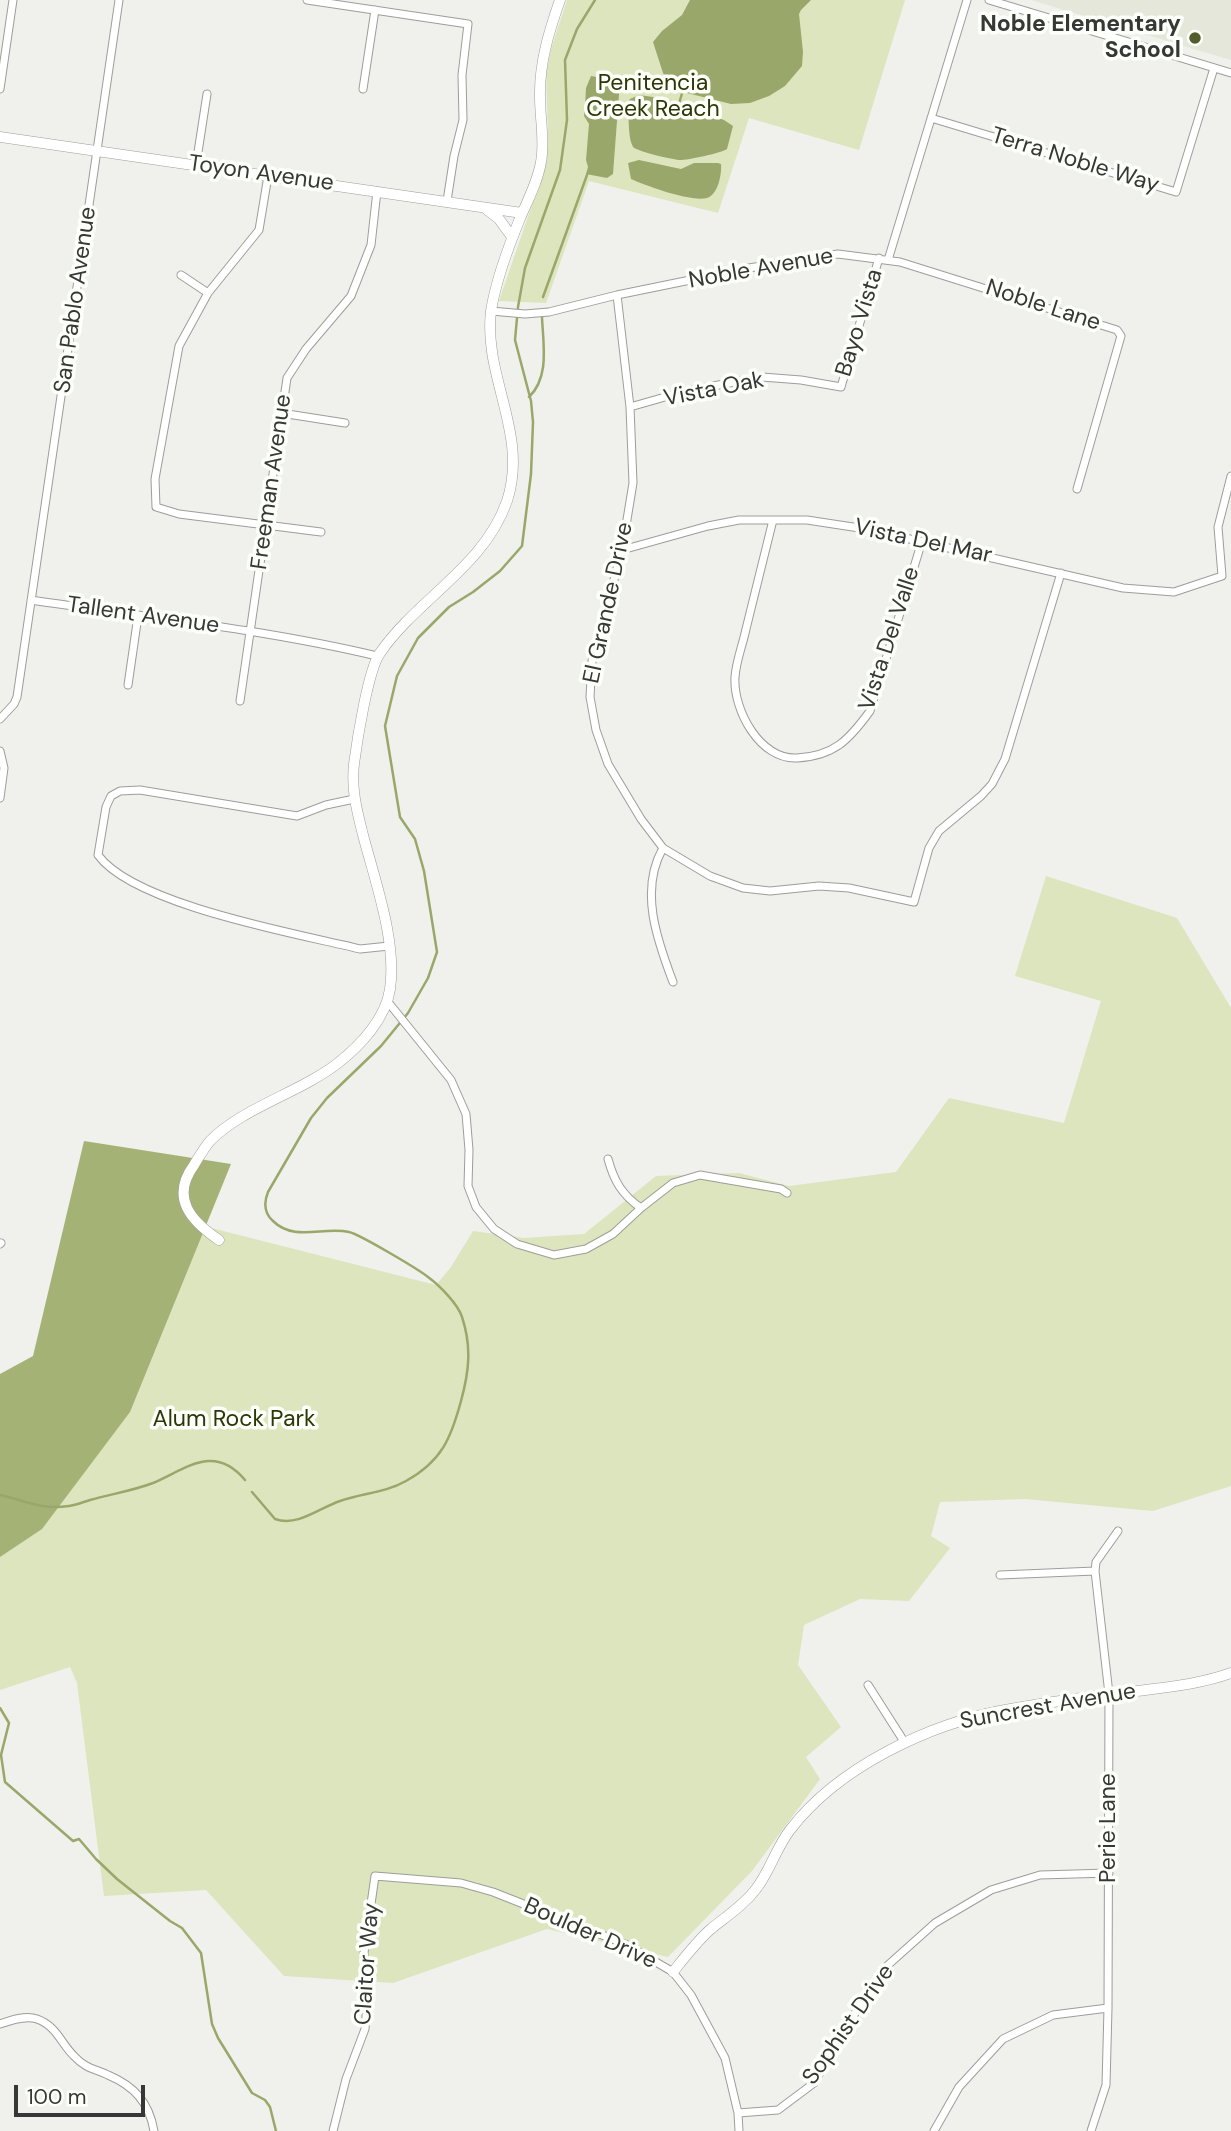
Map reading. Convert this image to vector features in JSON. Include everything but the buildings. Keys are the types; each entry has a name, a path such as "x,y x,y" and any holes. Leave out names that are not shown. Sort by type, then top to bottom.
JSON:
{"street":[{"path":"0,89 4,34 13,0"},
{"name":"San Pablo Avenue","path":"31,600 119,0"},
{"path":"307,0 468,24 463,75 463,120 447,201"},
{"path":"219,1240 206,1231 185,1207 184,1187 187,1175 210,1141 238,1120 336,1065 372,1029 388,1002 392,974 389,946 354,799 354,767 364,705 377,656 425,604 478,553 493,532 507,500 514,463 513,443 493,355 491,311 512,237 541,161 540,77 560,0"},
{"path":"884,259 967,0"},
{"path":"989,0 1231,73"},
{"path":"363,89 375,10"},
{"name":"Terra Noble Way","path":"931,118 1176,192 1214,68"},
{"path":"196,165 207,94"},
{"name":"Toyon Avenue","path":"0,136 522,213"},
{"path":"268,176 259,230 208,293 179,346 156,479 156,508 179,514 321,532"},
{"name":"Freeman Avenue","path":"240,701 288,378 306,349 351,296 372,245 377,191"},
{"path":"483,206 499,219 512,237"},
{"name":"Noble Avenue","path":"491,311 549,313 617,295 767,264 838,254 884,259"},
{"name":"Bayo Vista","path":"841,387 884,259"},
{"name":"Noble Lane","path":"884,259 969,282 1117,330 1121,336 1077,489"},
{"path":"181,275 208,293"},
{"name":"El Grande Drive","path":"617,295 630,407 633,483 622,550 592,661 590,697 596,730 608,764 641,819 663,848 710,876 743,888 770,891 819,886 849,888 914,902 929,848 939,831 992,784 1004,759 1061,572"},
{"name":"Vista Oak","path":"630,407 687,391 762,377 841,387"},
{"path":"281,412 345,423"},
{"name":"Vista Del Mar","path":"622,550 739,520 807,520 922,541 1124,588 1174,592 1222,576 1218,527 1231,476"},
{"name":"Vista Del Valle","path":"773,520 735,677 741,707 755,736 776,755 791,758 821,755 838,746 853,735 870,711 922,541"},
{"path":"0,719 17,697 31,600"},
{"name":"Tallent Avenue","path":"31,600 328,644 377,656"},
{"path":"128,685 138,616"},
{"path":"0,751 4,768 0,798"},
{"path":"354,799 297,816 140,790 120,791 111,796 106,807 98,855 114,871 189,907 360,949 389,946"},
{"path":"663,848 655,861 652,909 659,947 673,982"},
{"path":"388,1002 451,1080 466,1114 470,1150 468,1186 476,1207 495,1229 517,1244 554,1255 586,1249 612,1234 673,1183 700,1175 781,1189 786,1193"},
{"path":"608,1159 613,1179 626,1198 641,1208"},
{"path":"1000,1575 1095,1571 1096,1562 1118,1531"},
{"name":"Perie Lane","path":"1091,2131 1106,2085 1109,1873 1109,1694 1095,1571"},
{"name":"Suncrest Avenue","path":"673,1972 711,1929 737,1909 755,1890 804,1812 843,1780 905,1743 967,1719 1004,1710 1184,1685 1231,1673"},
{"path":"868,1685 905,1743"},
{"name":"Sophist Drive","path":"738,2113 778,2110 814,2083 849,2022 888,1965 935,1923 991,1890 1040,1875 1109,1873"},
{"name":"Boulder Drive","path":"375,1876 461,1883 493,1892 625,1944 673,1972 691,1995 725,2058 738,2113 739,2131"},
{"name":"Claitor Way","path":"333,2131 346,2079 365,2029 368,1991 364,1953 375,1876"},
{"path":"934,2131 959,2087 1003,2039 1053,2015 1108,2008"},
{"path":"0,2024 17,2018 36,2018 54,2028 81,2063 130,2088 146,2104 153,2131"}],"shaded area":[{"path":"690,0 811,0 799,14 802,66 785,86 750,103 731,104 675,90 663,73 653,42 682,15"},
{"name":"Noble Elementary School","path":"1031,0 1231,0 1231,60 1197,50"},
{"path":"591,76 620,81 613,174 607,178 586,174 589,124 584,116 586,88"},
{"path":"639,95 660,98 724,120 733,126 727,149 678,160 634,148 630,139 627,103"},
{"path":"639,160 681,169 694,163 721,164 717,189 711,196 700,199 680,196 631,179 628,163"},
{"path":"84,1141 231,1164 130,1412 42,1529 0,1557 0,1374 33,1356"}],"green space":[{"name":"Penitencia Creek Reach","path":"567,0 905,0 859,150 749,118 718,213 589,181 546,303 499,301 546,164 546,74"},
{"name":"Alum Rock Park","path":"1046,876 1177,918 1231,1008 1231,1486 1153,1511 1025,1499 940,1502 931,1536 950,1548 909,1601 860,1599 804,1625 798,1665 841,1727 806,1757 820,1779 752,1871 668,1957 547,1929 393,1983 284,1976 206,1890 104,1896 77,1683 70,1667 0,1690 0,1434 109,1202 436,1285 451,1267 473,1231 524,1238 584,1234 656,1176 739,1173 789,1186 896,1172 949,1098 1064,1123 1101,1001 1015,976"}],"waterway":[{"path":"252,1492 275,1519 292,1521 340,1501 398,1485 437,1457 449,1437 464,1390 468,1359 467,1339 462,1317 448,1295 422,1273 349,1232 300,1232 281,1227 270,1218 265,1203 268,1192 311,1118 327,1098 381,1046 408,1013 428,978 437,952 424,871 415,839 400,817 385,726 397,676 418,638 449,607 500,571 522,546 531,474 533,422 531,401 515,340 518,307 525,268 560,170 567,120 565,60 577,29 595,0"},
{"path":"678,107 683,90"},
{"path":"543,297 587,175"},
{"path":"529,397 536,389 543,370 542,317"},
{"path":"0,1495 42,1506 69,1506 145,1486 188,1466 211,1461 234,1469 245,1480"},
{"path":"0,1708 9,1723 1,1755 5,1782 73,1841 79,1839 117,1879 182,1928 201,1953 212,2024 218,2038 252,2093 265,2100 270,2107 276,2131"}],"place":[{"name":"Noble Elementary School","path":"1195,38"}]}
